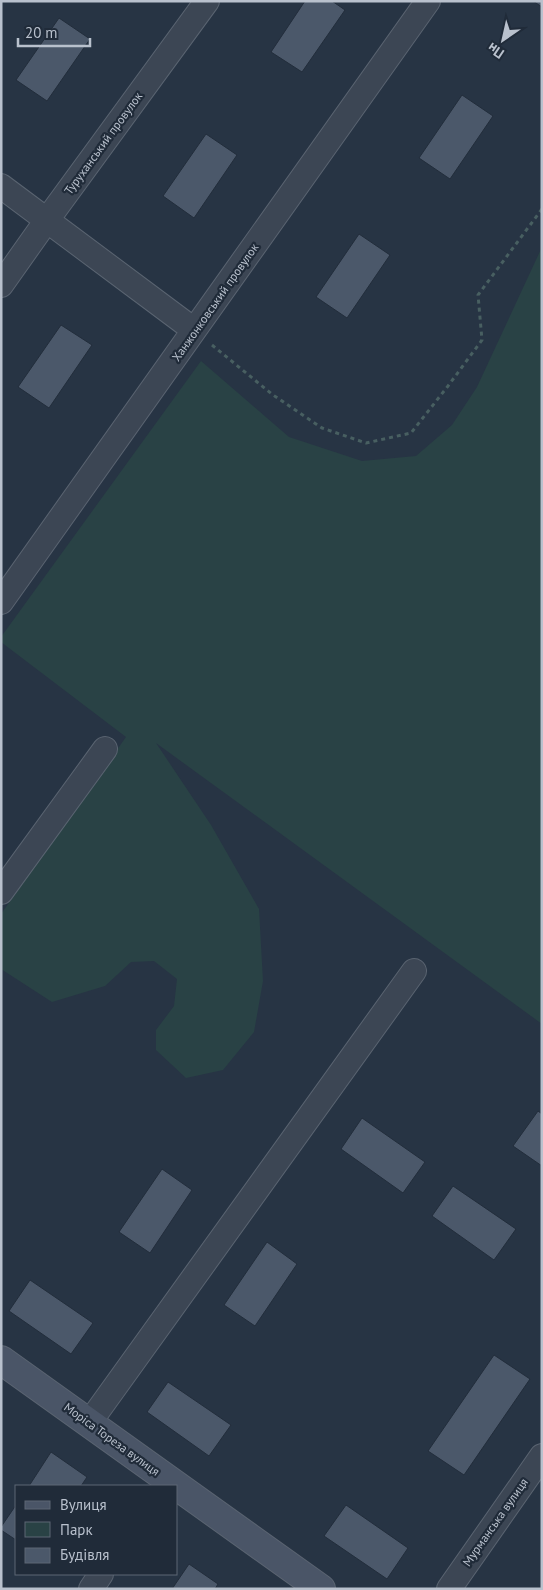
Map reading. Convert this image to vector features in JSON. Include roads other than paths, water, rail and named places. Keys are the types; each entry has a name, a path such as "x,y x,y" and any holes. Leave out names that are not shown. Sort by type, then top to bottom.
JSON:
{"street":[{"name":"Туруханський провулок","path":"1,285 207,1"},
{"name":"Ханжонковський провулок","path":"1,602 428,1"},
{"path":"1,186 194,330"},
{"path":"1,892 105,749"},
{"path":"89,1423 414,971"},
{"name":"Моріса Тореза вулиця","path":"1,1360 89,1423 163,1482"},
{"name":"Мурманська вулиця","path":"449,1589 542,1456"},
{"name":"Моріса Тореза вулиця","path":"178,1492 321,1589"},
{"path":"91,1589 100,1575"}]}
